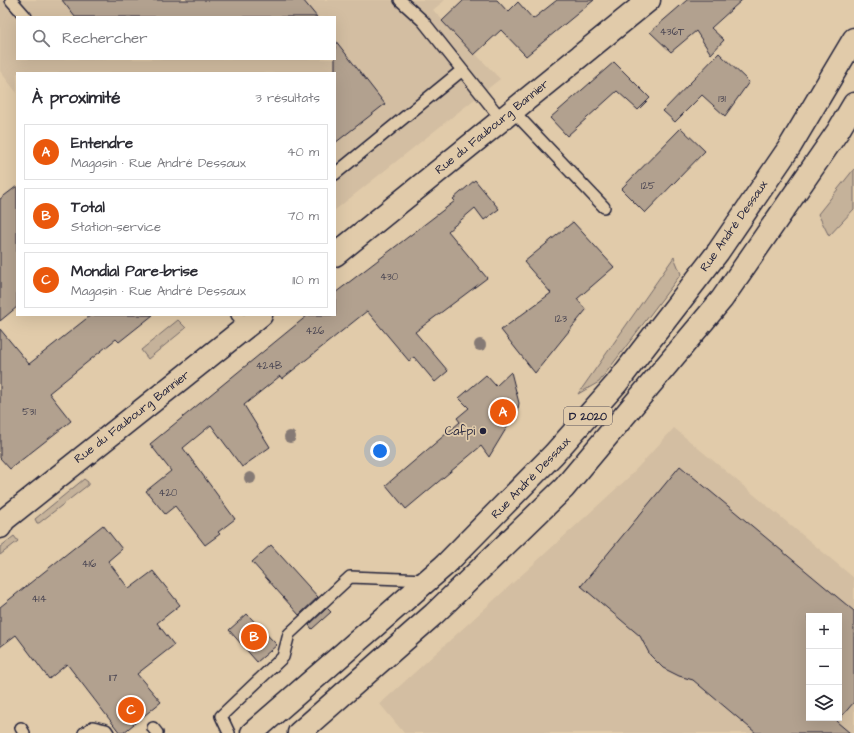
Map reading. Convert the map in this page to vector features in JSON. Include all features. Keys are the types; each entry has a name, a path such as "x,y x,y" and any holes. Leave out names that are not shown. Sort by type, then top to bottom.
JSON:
{"main road":[{"name":"Rue du Faubourg Bannier","path":"336,254 649,0"},
{"name":"Rue André Dessaux","path":"252,733 428,580 507,503 554,454 616,384 718,252 789,148 854,39"},
{"name":"D 2020","path":"299,733 434,614 564,488 722,299 838,131 854,104"},
{"name":"Rue du Faubourg Bannier","path":"1,523 248,319"}],"lane":[{"path":"11,0 25,16"},
{"path":"400,0 423,21 461,71 604,207"},
{"path":"336,173 461,71"},
{"path":"229,733 221,716 283,657 288,634 350,577 428,580"},
{"path":"84,733 93,727 106,730 108,733"}],"shaded area":[{"path":"0,0 445,0 433,10 500,79 336,209 336,72 16,72 16,92 0,71"},
{"path":"854,169 854,209 829,236 818,214"},
{"path":"674,257 681,274 599,382 578,394"},
{"path":"178,320 186,328 148,359 141,350"},
{"path":"674,428 854,578 854,733 404,733 380,704 628,478"},
{"path":"84,479 88,482 88,485 37,523 35,519"},
{"path":"14,536 18,541 0,555 0,547"}],"building":[{"path":"62,0 303,0 316,16 74,16"},
{"path":"464,0 497,0 508,12 518,2 533,19 557,0 594,0 526,56 501,30 474,55 442,21"},
{"path":"687,0 742,0 711,28 724,40 711,54 696,31 671,52 650,32"},
{"path":"336,41 385,104 336,142 336,72"},
{"path":"719,53 749,82 725,116 702,95 675,122 663,111"},
{"path":"614,62 650,98 638,110 617,91 567,136 550,118"},
{"path":"681,128 705,151 645,213 621,189"},
{"path":"475,180 499,209 484,220 475,208 448,231 487,278 415,332 448,371 435,382 414,357 409,361 367,311 282,379 280,376 244,405 270,447 242,467 211,425 183,448 235,519 218,532 220,534 205,545 175,506 165,514 146,491 171,471 150,444 307,316 336,316 336,292 455,201 453,199"},
{"path":"16,187 16,308 0,321 0,199"},
{"path":"573,222 614,267 577,299 586,310 535,373 501,330 551,293 524,262"},
{"path":"90,316 152,316 119,342 116,339 49,393 71,421 10,469 0,458 0,329 29,364"},
{"path":"511,372 519,403 518,409 489,457 481,446 406,509 386,485 460,422 457,418 469,408 459,398 486,375 496,386"},
{"path":"680,466 854,611 854,702 842,716 842,613 806,613 806,721 838,721 837,722 850,733 756,733 693,680 679,676 663,668 650,655 640,636 581,586"},
{"path":"103,525 122,549 108,561 129,589 153,571 180,605 157,623 174,645 137,674 161,702 123,733 120,733 67,664 49,679 16,635 0,647 0,607"},
{"path":"271,545 318,597 299,615 252,562"},
{"path":"327,608 331,612 312,629 309,625"},
{"path":"247,614 277,645 257,662 229,630"}],"place":[{"name":"Entendre","path":"503,412"},
{"name":"Cafpi","path":"483,431"},
{"name":"Total","path":"254,637"},
{"name":"Mondial Pare-brise","path":"131,710"}]}
